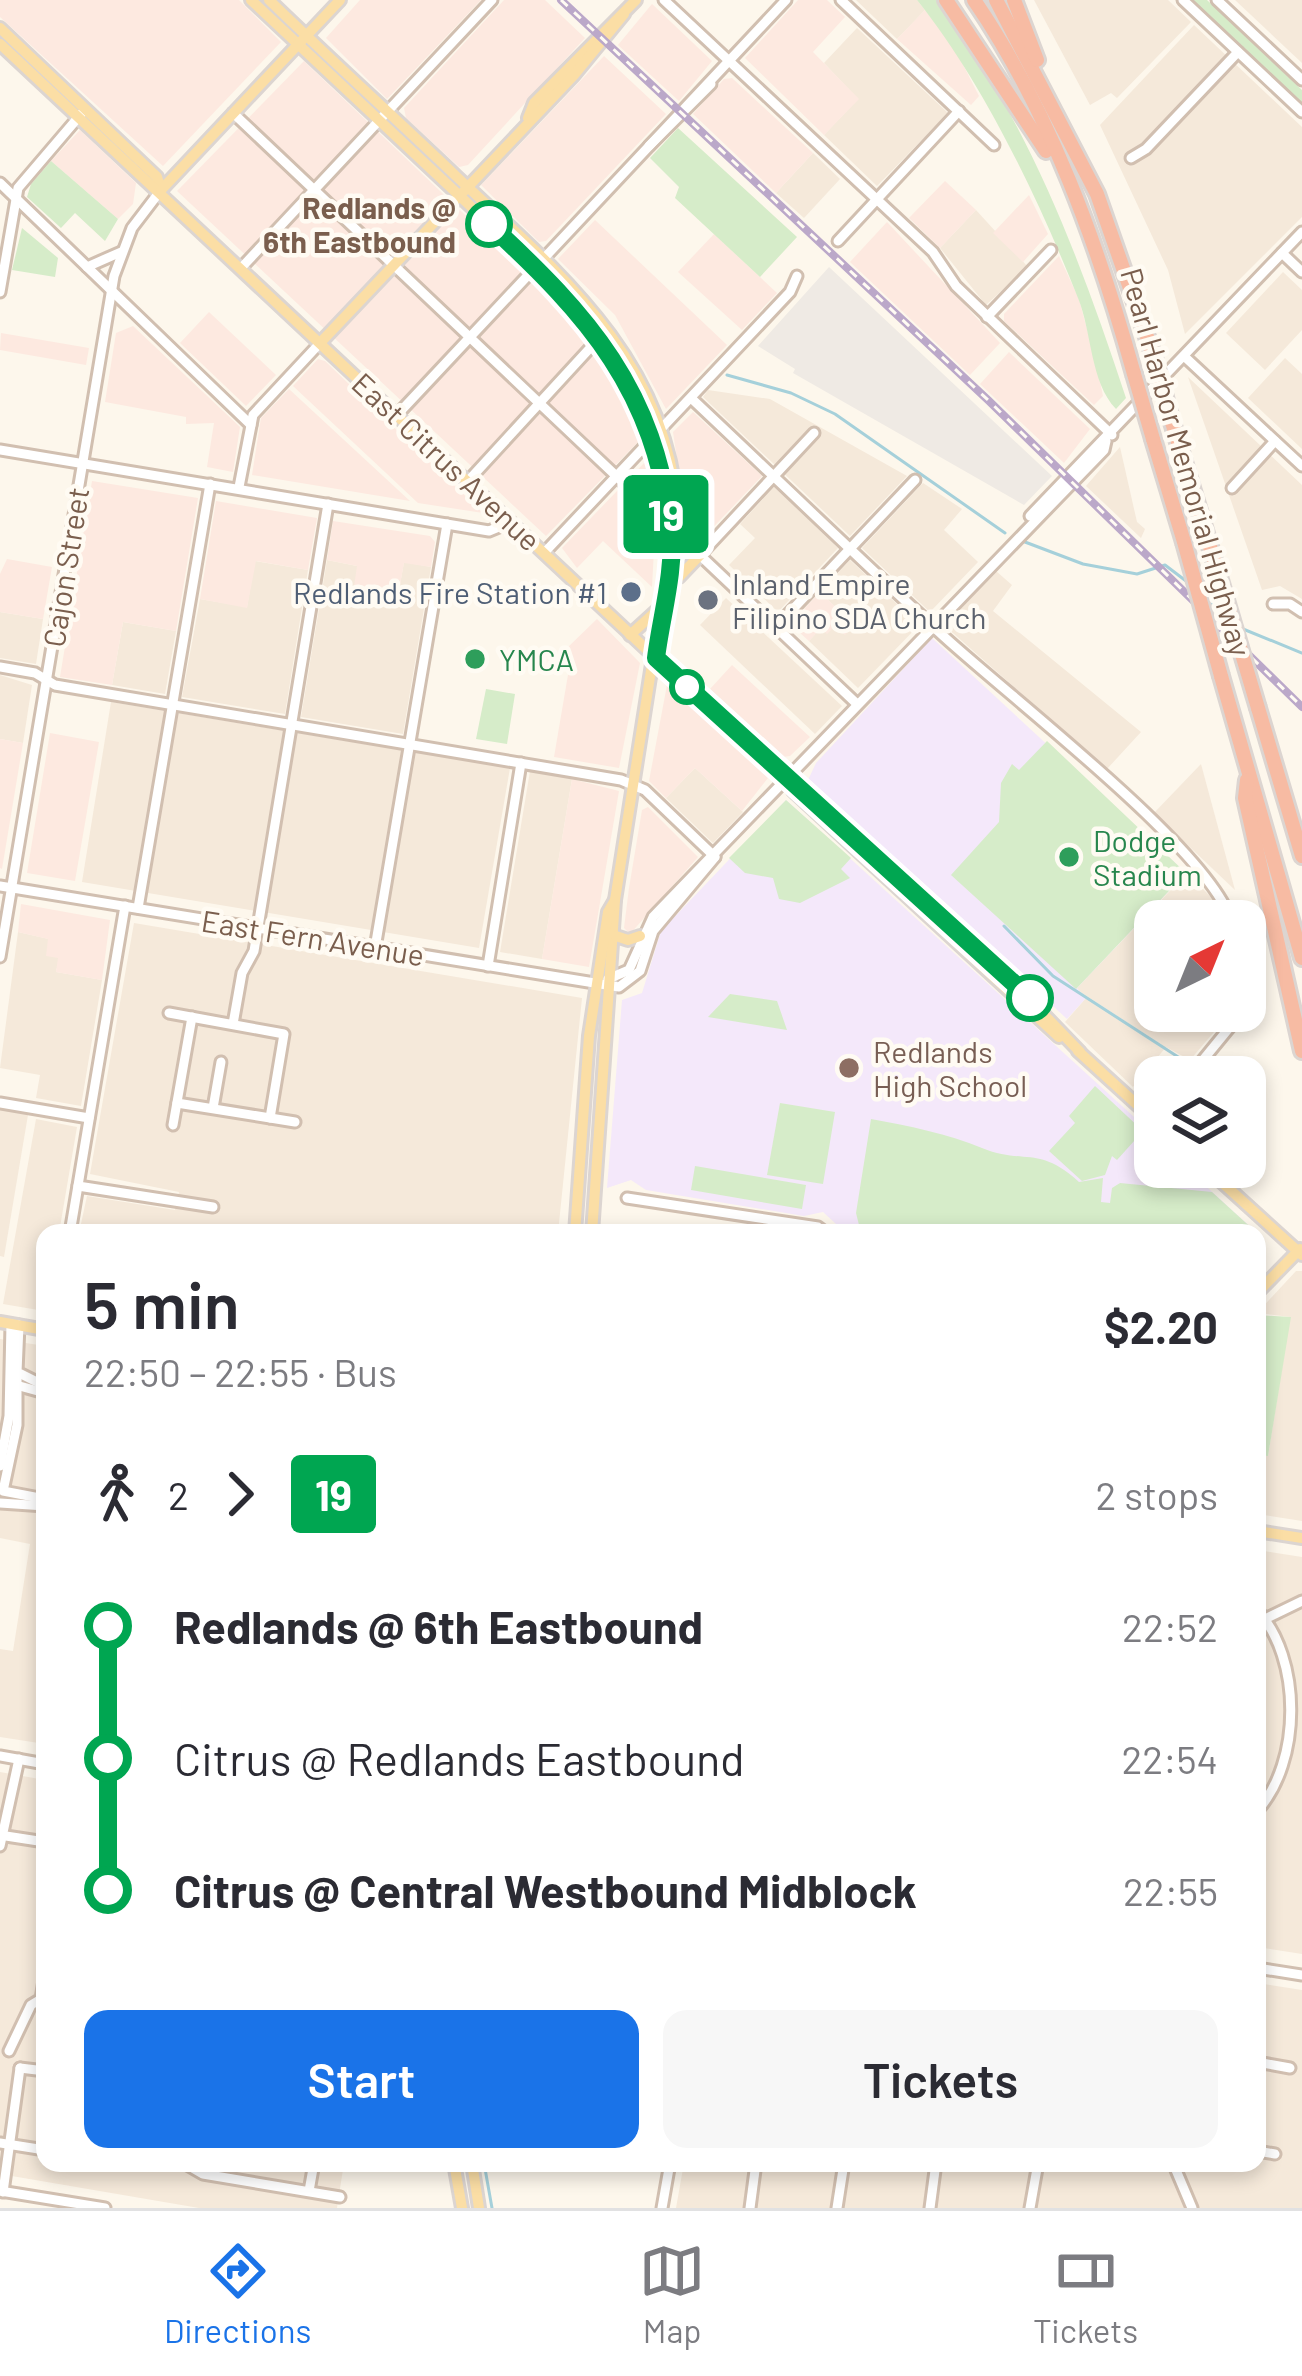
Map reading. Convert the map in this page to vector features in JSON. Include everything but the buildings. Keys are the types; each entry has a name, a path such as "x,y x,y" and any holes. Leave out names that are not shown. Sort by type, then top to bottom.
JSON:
{"highway":[{"path":"946,0 1076,198"},
{"name":"Pearl Harbor Memorial Highway","path":"974,0 1012,64 1076,198 1184,542 1302,958"},
{"name":"Pearl Harbor Memorial Highway","path":"996,0 1043,82 1118,244 1302,856"},
{"path":"1013,0 1043,82"},
{"path":"1248,769 1245,798 1302,1051"}],"main road":[{"path":"251,0 303,40 540,264 605,333 658,434 671,528 667,581 615,900 593,1224"},
{"path":"269,0 303,40"},
{"path":"161,190 340,0"},
{"path":"321,342 596,51 636,0"},
{"path":"0,28 82,114"},
{"path":"0,44 82,114"},
{"name":"East Citrus Avenue","path":"82,114 788,779 793,791 1134,1099"},
{"path":"667,581 679,577 700,555"},
{"path":"630,634 663,605"},
{"path":"576,1224 597,983 608,912 615,900"},
{"path":"616,936 640,936"},
{"path":"1229,1188 1301,1251 1266,1284"},
{"path":"1266,1532 1302,1538"},
{"path":"456,2172 462,2208"},
{"path":"473,2172 479,2208"}],"street":[{"path":"242,268 492,0"},
{"path":"664,0 940,259 987,317 1109,438"},
{"path":"398,415 786,0"},
{"path":"841,0 994,145"},
{"path":"1183,0 1302,112"},
{"path":"1222,2 1301,78"},
{"path":"1131,158 1146,149 1238,52"},
{"path":"838,241 959,111"},
{"path":"233,113 857,704"},
{"path":"0,292 15,200 28,171 82,114"},
{"path":"0,183 251,425"},
{"name":"Cajon Street","path":"0,957 112,291 121,252 161,190"},
{"path":"612,982 629,970 640,936 1017,535 1104,450 1109,438 1302,232"},
{"path":"987,317 1051,250"},
{"path":"87,267 121,252"},
{"path":"1282,254 1302,272"},
{"path":"544,553 790,292 797,276"},
{"path":"468,481 605,333"},
{"path":"239,487 254,413 321,342"},
{"path":"1185,357 1302,466"},
{"path":"692,398 932,626 1099,773 1223,900"},
{"path":"700,555 814,433"},
{"path":"1232,488 1275,441"},
{"path":"0,449 489,531 511,522"},
{"path":"776,627 915,480"},
{"path":"138,908 210,484"},
{"path":"233,1024 242,973 252,956 328,504"},
{"path":"375,948 447,524"},
{"path":"1274,604 1290,604 1302,612"},
{"path":"0,667 173,705 634,784 715,857"},
{"path":"488,966 521,763"},
{"path":"612,982 634,978 653,931 715,857"},
{"name":"East Fern Avenue","path":"0,886 612,982"},
{"path":"72,1224 125,906"},
{"path":"169,1013 284,1034 270,1118"},
{"path":"173,1125 192,1017"},
{"path":"1206,1056 1225,1032"},
{"path":"213,1108 221,1062"},
{"path":"0,1103 89,1118"},
{"path":"177,1103 295,1122"},
{"path":"78,1186 213,1207"},
{"path":"627,1198 787,1224"},
{"path":"0,1466 8,1436 13,1375 10,1324"},
{"path":"0,1517 17,1425 18,1387 13,1375"},
{"path":"13,1375 36,1386"},
{"path":"18,1387 36,1389"},
{"path":"2,1499 36,1502"},
{"path":"1266,1799 1286,1772 1300,1703 1291,1652 1267,1618 1302,1601"},
{"path":"0,1756 36,1762"},
{"path":"19,1759 5,1809 3,1841 36,1842"},
{"path":"1266,1969 1302,1975"},
{"path":"36,2003 4,2049 20,2068 36,2070"},
{"path":"1266,2064 1290,2068"},
{"path":"20,2068 1,2191 104,2208"},
{"path":"5,2144 36,2149"},
{"path":"1266,2152 1275,2154"},
{"path":"208,2172 340,2197"},
{"path":"224,2178 225,2172"},
{"path":"309,2191 312,2172"},
{"path":"662,2208 668,2172"},
{"path":"749,2208 755,2172"},
{"path":"837,2208 843,2172"},
{"path":"930,2208 935,2172"},
{"path":"1030,2208 1036,2172"},
{"path":"1177,2172 1192,2208"}],"shaded area":[{"path":"0,0 239,0 281,42 163,166 0,17"},
{"path":"360,0 481,0 387,99 326,38"},
{"path":"504,0 545,0 585,38 468,165 459,167 406,118 404,108"},
{"path":"798,0 827,0 845,17 813,52 859,99 824,135 745,58"},
{"path":"856,0 917,0 925,10 897,39"},
{"path":"1034,0 1168,0 1191,22 1117,98 1111,93 1090,105"},
{"path":"1235,0 1302,0 1302,63"},
{"path":"652,4 712,61 679,101 618,45"},
{"path":"925,10 953,45 979,96 971,105 897,39"},
{"path":"1194,25 1302,127 1302,217 1185,334 1168,270 1100,125"},
{"path":"857,28 948,113 877,186 824,135 858,99 824,63"},
{"path":"604,56 666,114 546,241 539,242 481,185"},
{"path":"304,61 575,320 627,397 642,438 546,536 177,191"},
{"path":"732,78 813,153 776,193 693,114 724,79"},
{"path":"80,130 136,183 133,204 118,219 51,161"},
{"path":"813,153 840,179 804,218 776,193"},
{"path":"945,181 976,210 940,248 909,218"},
{"path":"1029,195 1048,234 1023,262 993,233"},
{"path":"976,210 1028,267 986,305 940,248"},
{"path":"595,220 727,345 666,409 615,315 558,259"},
{"path":"887,222 1000,343 970,375 850,262"},
{"path":"714,234 777,293 742,330 678,272"},
{"path":"1059,256 1079,299 1097,367 1103,396 1094,405 1004,321 1004,314"},
{"path":"829,267 1052,476 1024,505 793,373 795,369 758,346"},
{"path":"1283,272 1302,290 1302,330 1265,370 1226,333"},
{"path":"209,312 276,375 246,406 180,343"},
{"path":"133,326 240,427 233,472 207,467 214,423 186,424 186,417 105,402 116,333"},
{"path":"1,333 89,348 86,365 0,350"},
{"path":"1009,352 1090,429 1064,463 980,384"},
{"path":"1285,358 1302,374 1302,449 1248,398"},
{"path":"318,359 483,513 418,503 293,386"},
{"path":"1188,377 1302,485 1302,599 1280,586 1262,590"},
{"path":"289,389 410,501 252,475 261,418"},
{"path":"708,390 770,399 907,476 850,536 703,397"},
{"path":"693,412 762,476 701,540 687,526 673,432"},
{"path":"1120,447 1137,522 1145,529 1141,538 1086,486"},
{"path":"647,460 653,489 643,519 655,531 652,587 603,541 577,568 562,548"},
{"path":"92,481 198,498 176,631 123,622 112,685 60,677"},
{"path":"923,483 962,509 944,530 978,562 930,612 862,548"},
{"path":"774,487 838,548 778,612 729,565 755,538 740,524"},
{"path":"216,501 317,518 308,570 256,561 247,608 200,599"},
{"path":"333,521 430,536 435,542 431,567 404,563 397,601 353,594 357,566 327,560"},
{"path":"7,559 52,567 43,619 0,612 0,574"},
{"path":"327,560 357,566 397,601 404,562 431,567 403,734 301,717"},
{"path":"850,560 919,625 858,688 809,641 821,628 853,624 820,592"},
{"path":"255,561 308,570 285,714 182,697 200,599 247,607"},
{"path":"996,571 1012,585 993,611 1141,732 1107,769 945,626"},
{"path":"820,592 854,625 845,635 835,626 827,634 821,628 809,641 790,624"},
{"path":"726,598 842,706 815,734 700,625"},
{"path":"0,612 43,619 36,664 0,658"},
{"path":"597,619 640,663 619,768 554,757 570,663 565,650"},
{"path":"123,622 176,631 165,694 112,685"},
{"name":"Redlands High School","path":"932,638 1186,873 1160,900 1134,900 1134,928 1077,988 1086,998 1067,1019 808,780 816,763"},
{"path":"732,665 810,737 790,756 783,757 710,689"},
{"path":"0,675 32,685 23,743 0,739"},
{"path":"667,685 768,778 742,811 695,768 666,798 649,781"},
{"path":"111,702 510,768 479,948 82,882"},
{"path":"50,733 99,742 75,881 27,873"},
{"path":"0,739 23,743 2,869 0,868"},
{"path":"1201,764 1235,890 1154,813"},
{"path":"695,768 743,812 713,843 666,798"},
{"path":"530,771 572,779 542,959 500,952"},
{"path":"572,779 619,791 589,967 542,959"},
{"name":"Redlands High School","path":"786,800 1134,1117 1134,1188 1208,1188 1247,1224 836,1224 823,1212 804,1216 646,1190 631,1180 607,1188 622,1000 642,993 661,931"},
{"path":"648,807 698,857 630,934 624,928 629,888 642,810"},
{"path":"1187,873 1213,900 1161,900"},
{"path":"21,904 110,920 102,980 56,972 58,958 46,956 48,939 18,932"},
{"path":"134,923 582,998 559,1224 81,1224 87,1196 175,1210 179,1192 90,1174"},
{"path":"1134,928 1134,1027 1076,989"},
{"path":"18,932 49,939 59,958 56,972 102,980 81,1106 36,1098 40,1075 0,1068"},
{"path":"1086,998 1165,1047 1142,1032 1214,1032 1193,1056 1166,1047 1159,1056 1134,1056 1133,1087 1065,1022"},
{"path":"0,1104 29,1109 4,1257 0,1256"},
{"path":"36,1119 77,1127 61,1224 36,1224 36,1310 3,1304"},
{"path":"1296,1271 1302,1271 1302,1521 1266,1515 1266,1456 1290,1317 1266,1314 1266,1303"},
{"path":"0,1339 36,1345 36,1743 0,1737 0,1649 13,1651 30,1544 0,1538"},
{"path":"1266,1551 1302,1557 1302,1954 1266,1948"},
{"path":"0,1772 36,1778 36,2172 343,2172 337,2208 199,2208 0,2174"},
{"path":"1266,1984 1302,1990 1302,2208 676,2208 682,2172 1266,2172"}],"green space":[{"path":"917,0 936,0 969,45 1048,190 1126,398 1116,409 1101,385 1083,311 1027,182 965,67"},
{"path":"1188,0 1207,0 1302,90 1302,106"},
{"path":"678,128 797,237 760,277 675,198 679,187 650,158"},
{"path":"51,161 118,219 105,241 75,213 61,228 27,197 31,184"},
{"path":"22,228 58,258 55,277 12,270"},
{"path":"486,689 515,694 507,744 476,739"},
{"name":"Dodge Stadium","path":"1047,741 1186,873 1160,900 1134,900 1134,928 1076,989 951,875 999,822 1001,783 1012,764 1019,770"},
{"path":"786,800 851,858 841,869 850,878 800,903 779,899 773,878 745,873 729,858"},
{"path":"730,994 777,1001 787,1030 708,1017"},
{"path":"1095,1086 1134,1123 1134,1141 1117,1160 1112,1156 1105,1175 1082,1181 1049,1151 1075,1123 1069,1116"},
{"path":"780,1103 835,1112 823,1184 767,1175"},
{"path":"871,1119 996,1153 1042,1159 1079,1182 1103,1178 1101,1202 1110,1203 1112,1188 1120,1183 1134,1188 1212,1192 1247,1224 859,1224 856,1213"},
{"path":"695,1166 806,1185 802,1209 691,1190"},
{"path":"1266,1316 1291,1317 1268,1456"}],"waterway":[{"path":"727,375 791,393 835,414 1005,533"},
{"path":"1025,542 1083,564 1137,574 1165,565 1190,584"},
{"path":"1206,598 1222,611"},
{"path":"1243,629 1302,653"},
{"path":"1004,926 1053,976 1177,1056"},
{"path":"486,2172 492,2208"}],"railway":[{"path":"561,0 988,400 1302,707"}],"bus line":[{"name":"19","path":"489,224 586,320 616,360 650,431 671,528 656,658 1030,998"}],"place":[{"name":"Redlands @ 6th Eastbound","path":"489,224"},
{"name":"Redlands Fire Station #1","path":"631,592"},
{"name":"Inland Empire Filipino SDA Church","path":"708,600"},
{"name":"YMCA","path":"475,659"},
{"name":"Dodge Stadium","path":"1069,857"},
{"name":"Redlands High School","path":"849,1068"}]}
